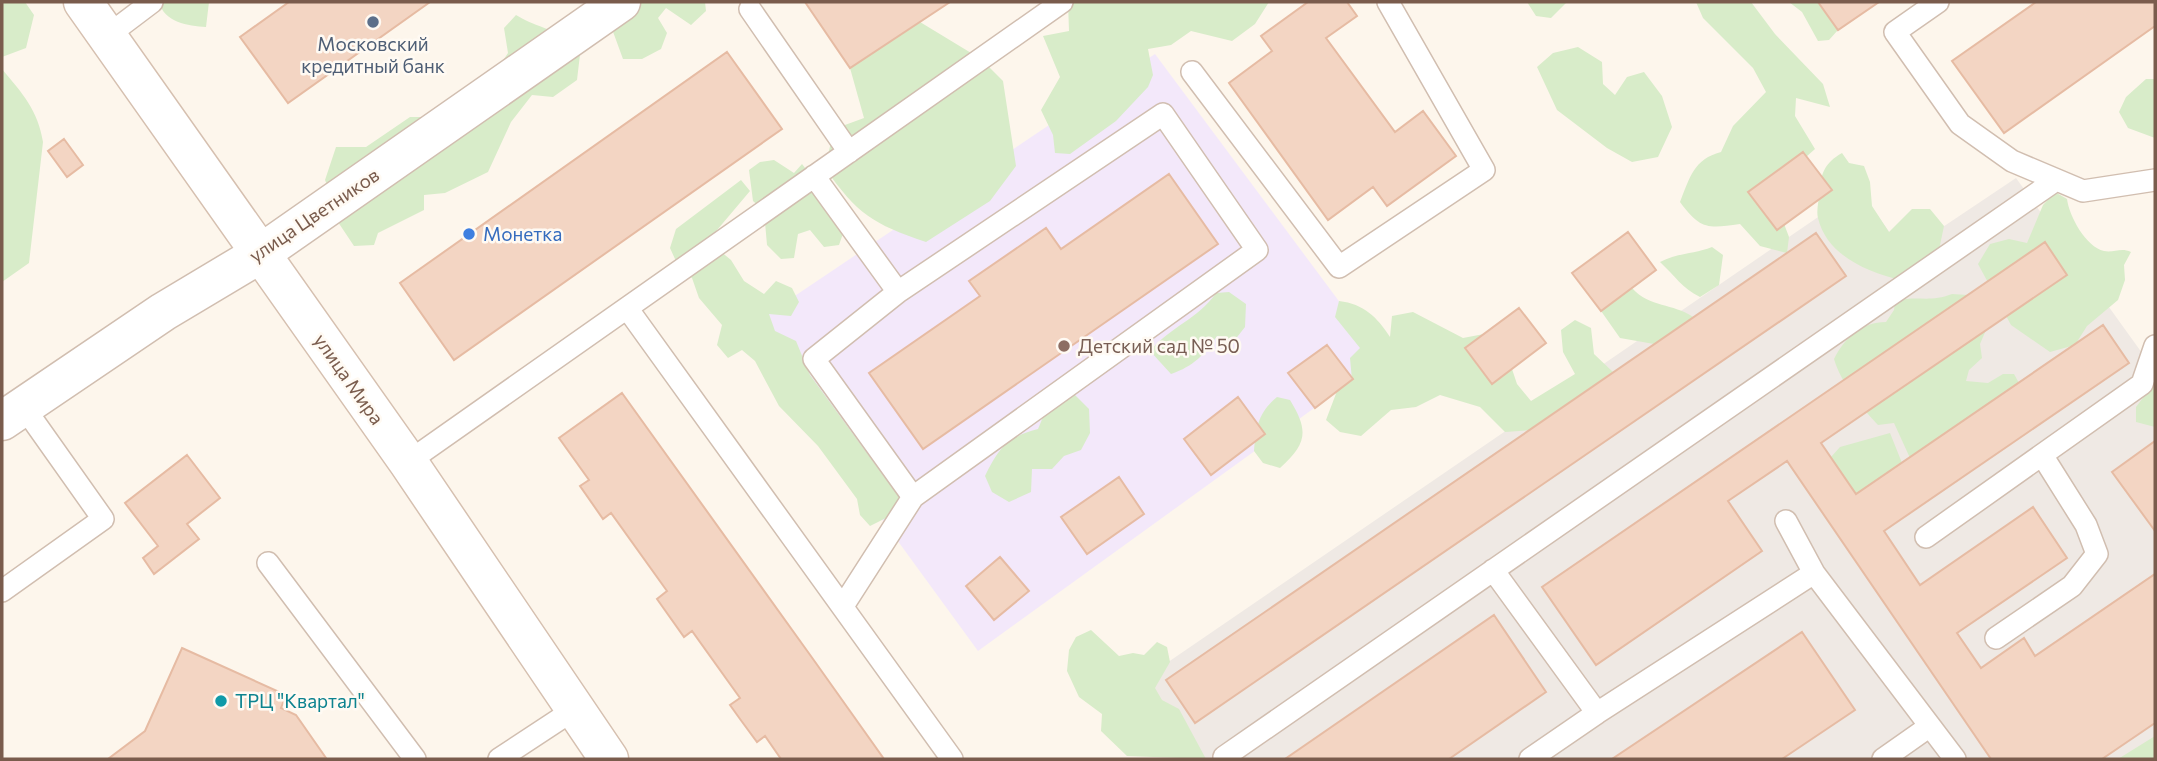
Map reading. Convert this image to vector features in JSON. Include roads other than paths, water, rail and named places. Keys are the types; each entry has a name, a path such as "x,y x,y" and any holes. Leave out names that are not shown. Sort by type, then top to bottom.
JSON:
{"main road":[{"name":"улица Мира","path":"83,2 408,462 609,759"},
{"name":"улица Цветников","path":"13,414 163,312 260,254 621,2"}],"lane":[{"path":"107,36 152,2"},
{"path":"408,462 1062,2"},
{"path":"1192,72 1339,267 1484,170 1388,2"},
{"path":"1938,2 1895,32 1960,124 2012,161 2083,191 2155,180"},
{"path":"750,9 849,152"},
{"path":"843,606 913,497 1257,250 1163,114 898,292 814,359 913,497"},
{"path":"814,176 898,292"},
{"path":"1224,757 2056,180"},
{"path":"627,307 952,759"},
{"path":"1926,537 2142,384 2155,346"},
{"path":"2,591 103,519 13,414"},
{"path":"1996,638 2072,586 2097,554 2086,525 2042,455"},
{"path":"1786,520 1814,573 1955,759"},
{"path":"268,563 415,759"},
{"path":"1493,570 1597,713"},
{"path":"1530,759 1814,573"},
{"path":"499,759 575,709"},
{"path":"1883,759 1930,726"}],"place":[{"name":"Московский кредитный банк","path":"373,22"},
{"name":"Монетка","path":"469,234"},
{"name":"Детский сад № 50","path":"1064,346"},
{"name":"ТРЦ \"Квартал\"","path":"221,701"}]}
